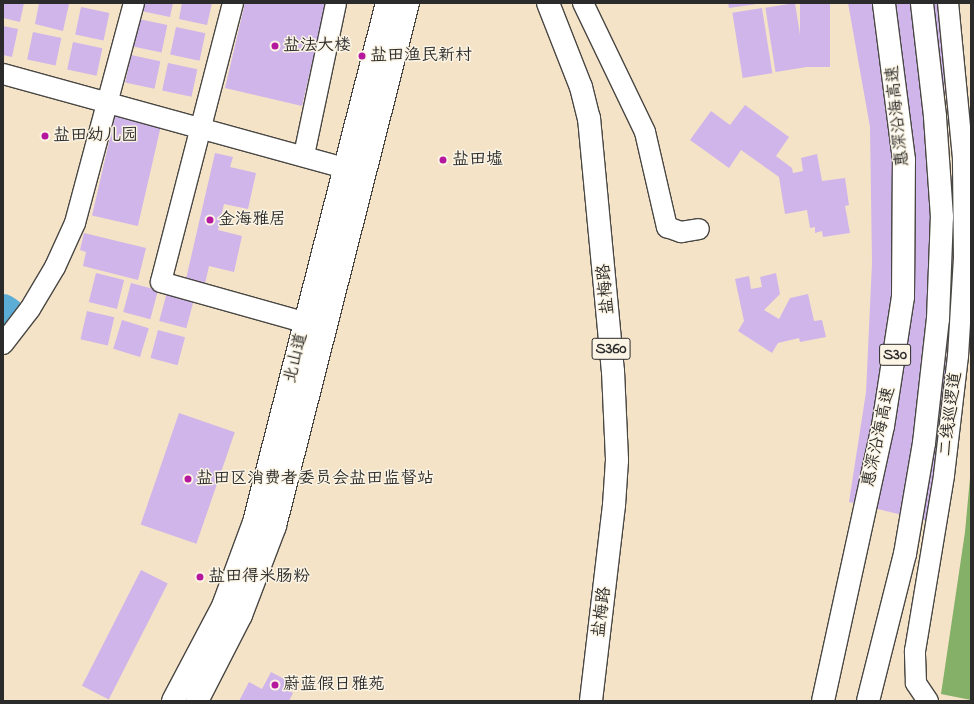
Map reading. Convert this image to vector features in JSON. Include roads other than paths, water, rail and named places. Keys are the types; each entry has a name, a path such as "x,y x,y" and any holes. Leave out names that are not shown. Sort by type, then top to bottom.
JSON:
{"main road":[{"name":"北山道","path":"197,701 222,655 260,572 274,526 345,168 387,3"},
{"name":"北山道","path":"173,701 204,645 239,565 254,522 315,325 408,3"},
{"name":"盐梅路","path":"548,3 581,87 589,118 613,370 617,460 614,505 591,701"},
{"name":"惠深沿海高速","path":"823,701 883,426 903,297 904,160 884,3"},
{"name":"惠深沿海高速","path":"868,701 905,554 924,443 938,319 942,217 936,116 922,3"}],"street":[{"path":"3,344 34,303 55,267 76,223 134,3"},
{"path":"233,3 161,282 315,325"},
{"path":"304,155 336,3"},
{"path":"583,3 645,132 667,227 681,232 699,229"},
{"name":"二线巡逻道","path":"928,701 916,683 915,651 944,476 958,356 964,258 963,158 948,3"},
{"path":"3,74 108,104 304,155 345,168"}],"waterway":[{"path":"3,310 8,313"}],"place":[{"name":"盐法大楼","path":"275,46"},
{"name":"盐田渔民新村","path":"362,56"},
{"name":"盐田幼儿园","path":"45,136"},
{"name":"盐田墟","path":"443,160"},
{"name":"金海雅居","path":"210,220"},
{"name":"盐田区消费者委员会盐田监督站","path":"188,479"},
{"name":"盐田得米肠粉","path":"200,577"},
{"name":"蔚蓝假日雅苑","path":"275,685"}]}
